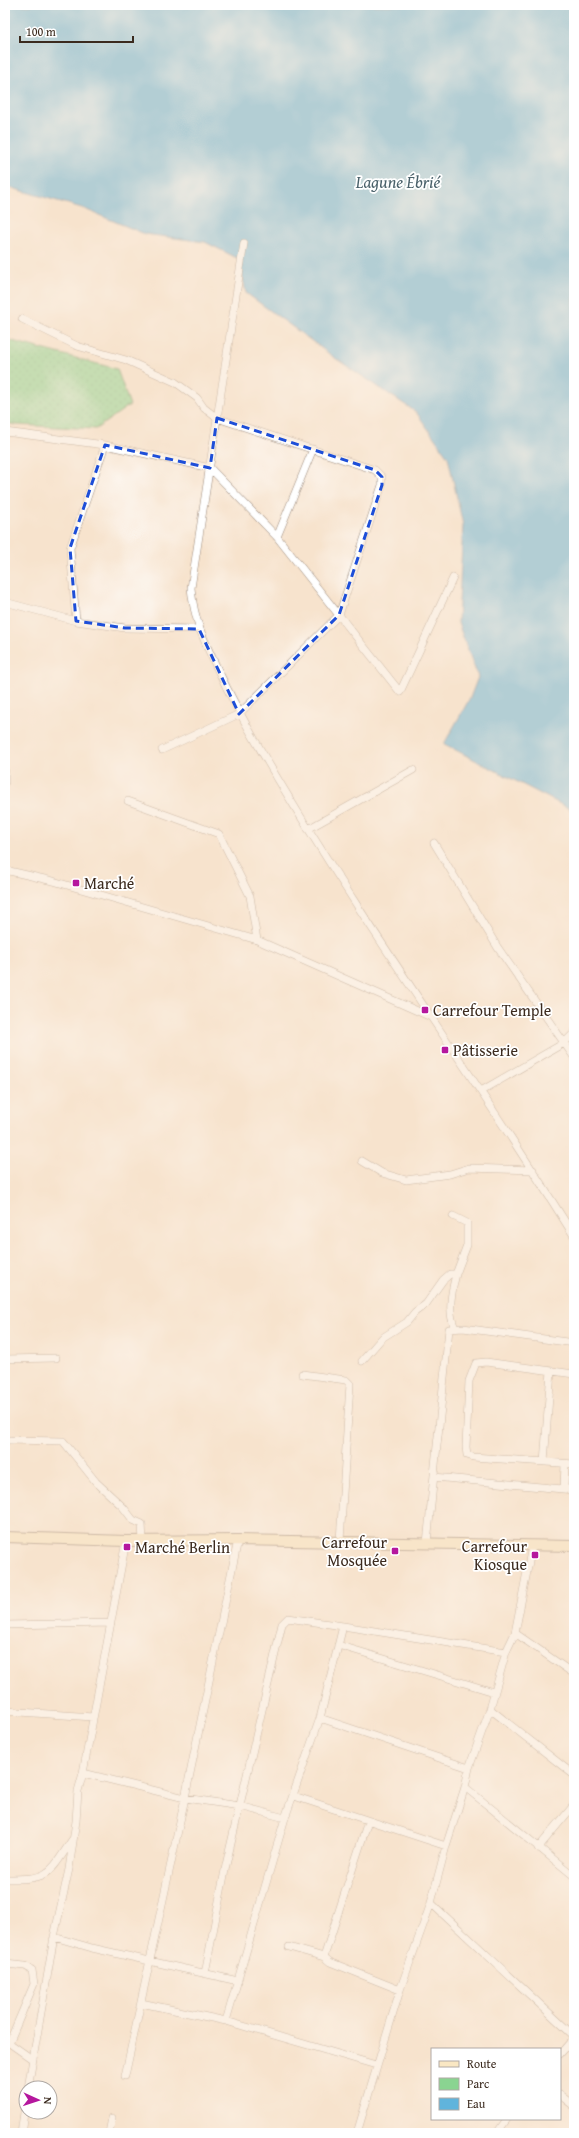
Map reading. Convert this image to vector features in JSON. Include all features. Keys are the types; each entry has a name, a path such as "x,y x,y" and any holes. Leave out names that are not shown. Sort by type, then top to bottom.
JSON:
{"street":[{"path":"244,243 191,588 193,607 199,629 239,714 308,829 533,1170 574,1236"},
{"path":"22,319 78,346 126,360 175,382 197,398 204,408 217,418 375,470 382,477 382,486 339,615 239,714 162,750"},
{"path":"5,432 105,445 210,468 277,537 400,692 453,578"},
{"path":"76,621 70,548 105,445"},
{"path":"277,537 313,449"},
{"path":"5,602 76,621 125,628 199,629"},
{"path":"308,829 413,770"},
{"path":"5,772 5,782"},
{"path":"128,801 219,834 250,896 257,940"},
{"path":"434,843 498,948 574,1057"},
{"path":"5,870 53,881 257,940 432,1017"},
{"path":"481,1091 564,1042 574,1033"},
{"path":"362,1161 382,1173 406,1180 450,1174 469,1168 533,1170"},
{"path":"453,1216 467,1223 467,1245 456,1274 451,1306 451,1320 455,1328"},
{"path":"362,1361 382,1338 407,1322 415,1312 426,1304 443,1280 450,1274 456,1274"},
{"path":"427,1544 447,1334 449,1329 455,1328 574,1343"},
{"path":"5,1359 56,1358"},
{"path":"574,1374 486,1362 476,1363 469,1381 467,1455 473,1457 574,1464"},
{"path":"544,1462 552,1371"},
{"path":"302,1374 346,1380 350,1384 340,1541"},
{"path":"5,1440 63,1441 96,1482 123,1507 133,1520 142,1524 143,1541"},
{"path":"564,1489 565,1464"},
{"path":"434,1477 574,1490"},
{"path":"5,1537 126,1541 340,1541 574,1546"},
{"path":"125,2076 151,1960 238,1540"},
{"path":"29,2080 54,1937 69,1869 74,1837 78,1791 83,1773 126,1541"},
{"path":"357,2133 376,2065 400,1990 431,1903 446,1846 465,1787 469,1768 490,1709 506,1652 515,1633 532,1546"},
{"path":"205,1973 240,1806 282,1624 288,1618 506,1652"},
{"path":"5,1625 111,1623"},
{"path":"226,2021 285,1818 294,1796 320,1718 343,1626"},
{"path":"515,1633 574,1674"},
{"path":"338,1645 494,1692"},
{"path":"490,1709 574,1775"},
{"path":"5,1712 93,1718"},
{"path":"320,1718 469,1768"},
{"path":"83,1773 185,1798 240,1806 285,1818"},
{"path":"465,1787 574,1876"},
{"path":"294,1796 446,1846"},
{"path":"538,1848 574,1805"},
{"path":"324,1957 368,1821"},
{"path":"5,1879 31,1879 45,1875 55,1866 74,1837"},
{"path":"431,1903 574,2037 561,2053"},
{"path":"54,1937 92,1948 151,1960 238,1981"},
{"path":"289,1947 324,1957 330,1962 400,1990"},
{"path":"5,1964 25,1966 32,1970 34,1976 34,1984 7,2041 32,2059"},
{"path":"141,2003 226,2021 376,2065"},
{"path":"561,2096 574,2106"},
{"path":"109,2133 112,2118"},
{"path":"21,2133 23,2120"},
{"path":"497,2133 506,2120"}],"highlighted area":[{"path":"217,418 375,470 382,477 382,485 339,615 239,714 199,629 125,628 76,621 70,548 105,445 210,468"}],"green space":[{"path":"5,339 117,369 130,405 96,429 16,425 5,423"}],"water":[{"name":"Lagune Ébrié","path":"5,5 574,5 574,811 444,744 470,698 478,677 458,623 463,525 448,457 416,412 335,358 246,293 239,259 205,242 145,234 82,208 5,186"}],"place":[{"name":"Marché","path":"76,883"},
{"name":"Carrefour Temple","path":"425,1010"},
{"name":"Pâtisserie","path":"445,1050"},
{"name":"Marché Berlin","path":"127,1547"},
{"name":"Carrefour Mosquée","path":"395,1551"},
{"name":"Carrefour Kiosque","path":"535,1555"}]}
